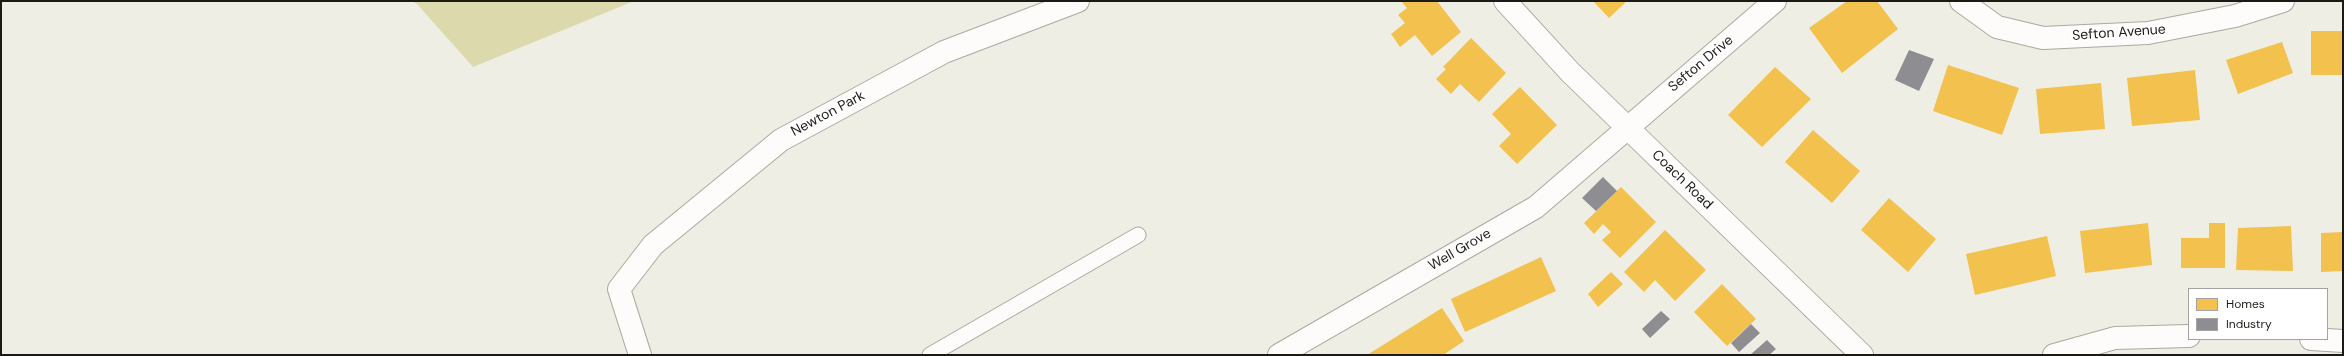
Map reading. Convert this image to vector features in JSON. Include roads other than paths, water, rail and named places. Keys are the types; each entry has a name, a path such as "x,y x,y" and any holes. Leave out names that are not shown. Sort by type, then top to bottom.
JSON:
{"street":[{"name":"Newton Park","path":"640,355 619,289 653,245 780,140 944,52 1078,1"},
{"name":"Coach Road","path":"1505,1 1570,72 1862,355"},
{"name":"Sefton Drive","path":"1627,126 1775,1"},
{"name":"Sefton Avenue","path":"1961,1 1997,26 2043,38 2148,33 2235,16 2283,1"},
{"name":"Well Grove","path":"1279,355 1536,207 1627,126"},
{"path":"2054,355 2115,338 2188,336"},
{"path":"2327,340 2343,341"}],"lane":[{"path":"930,355 1138,235"}]}
